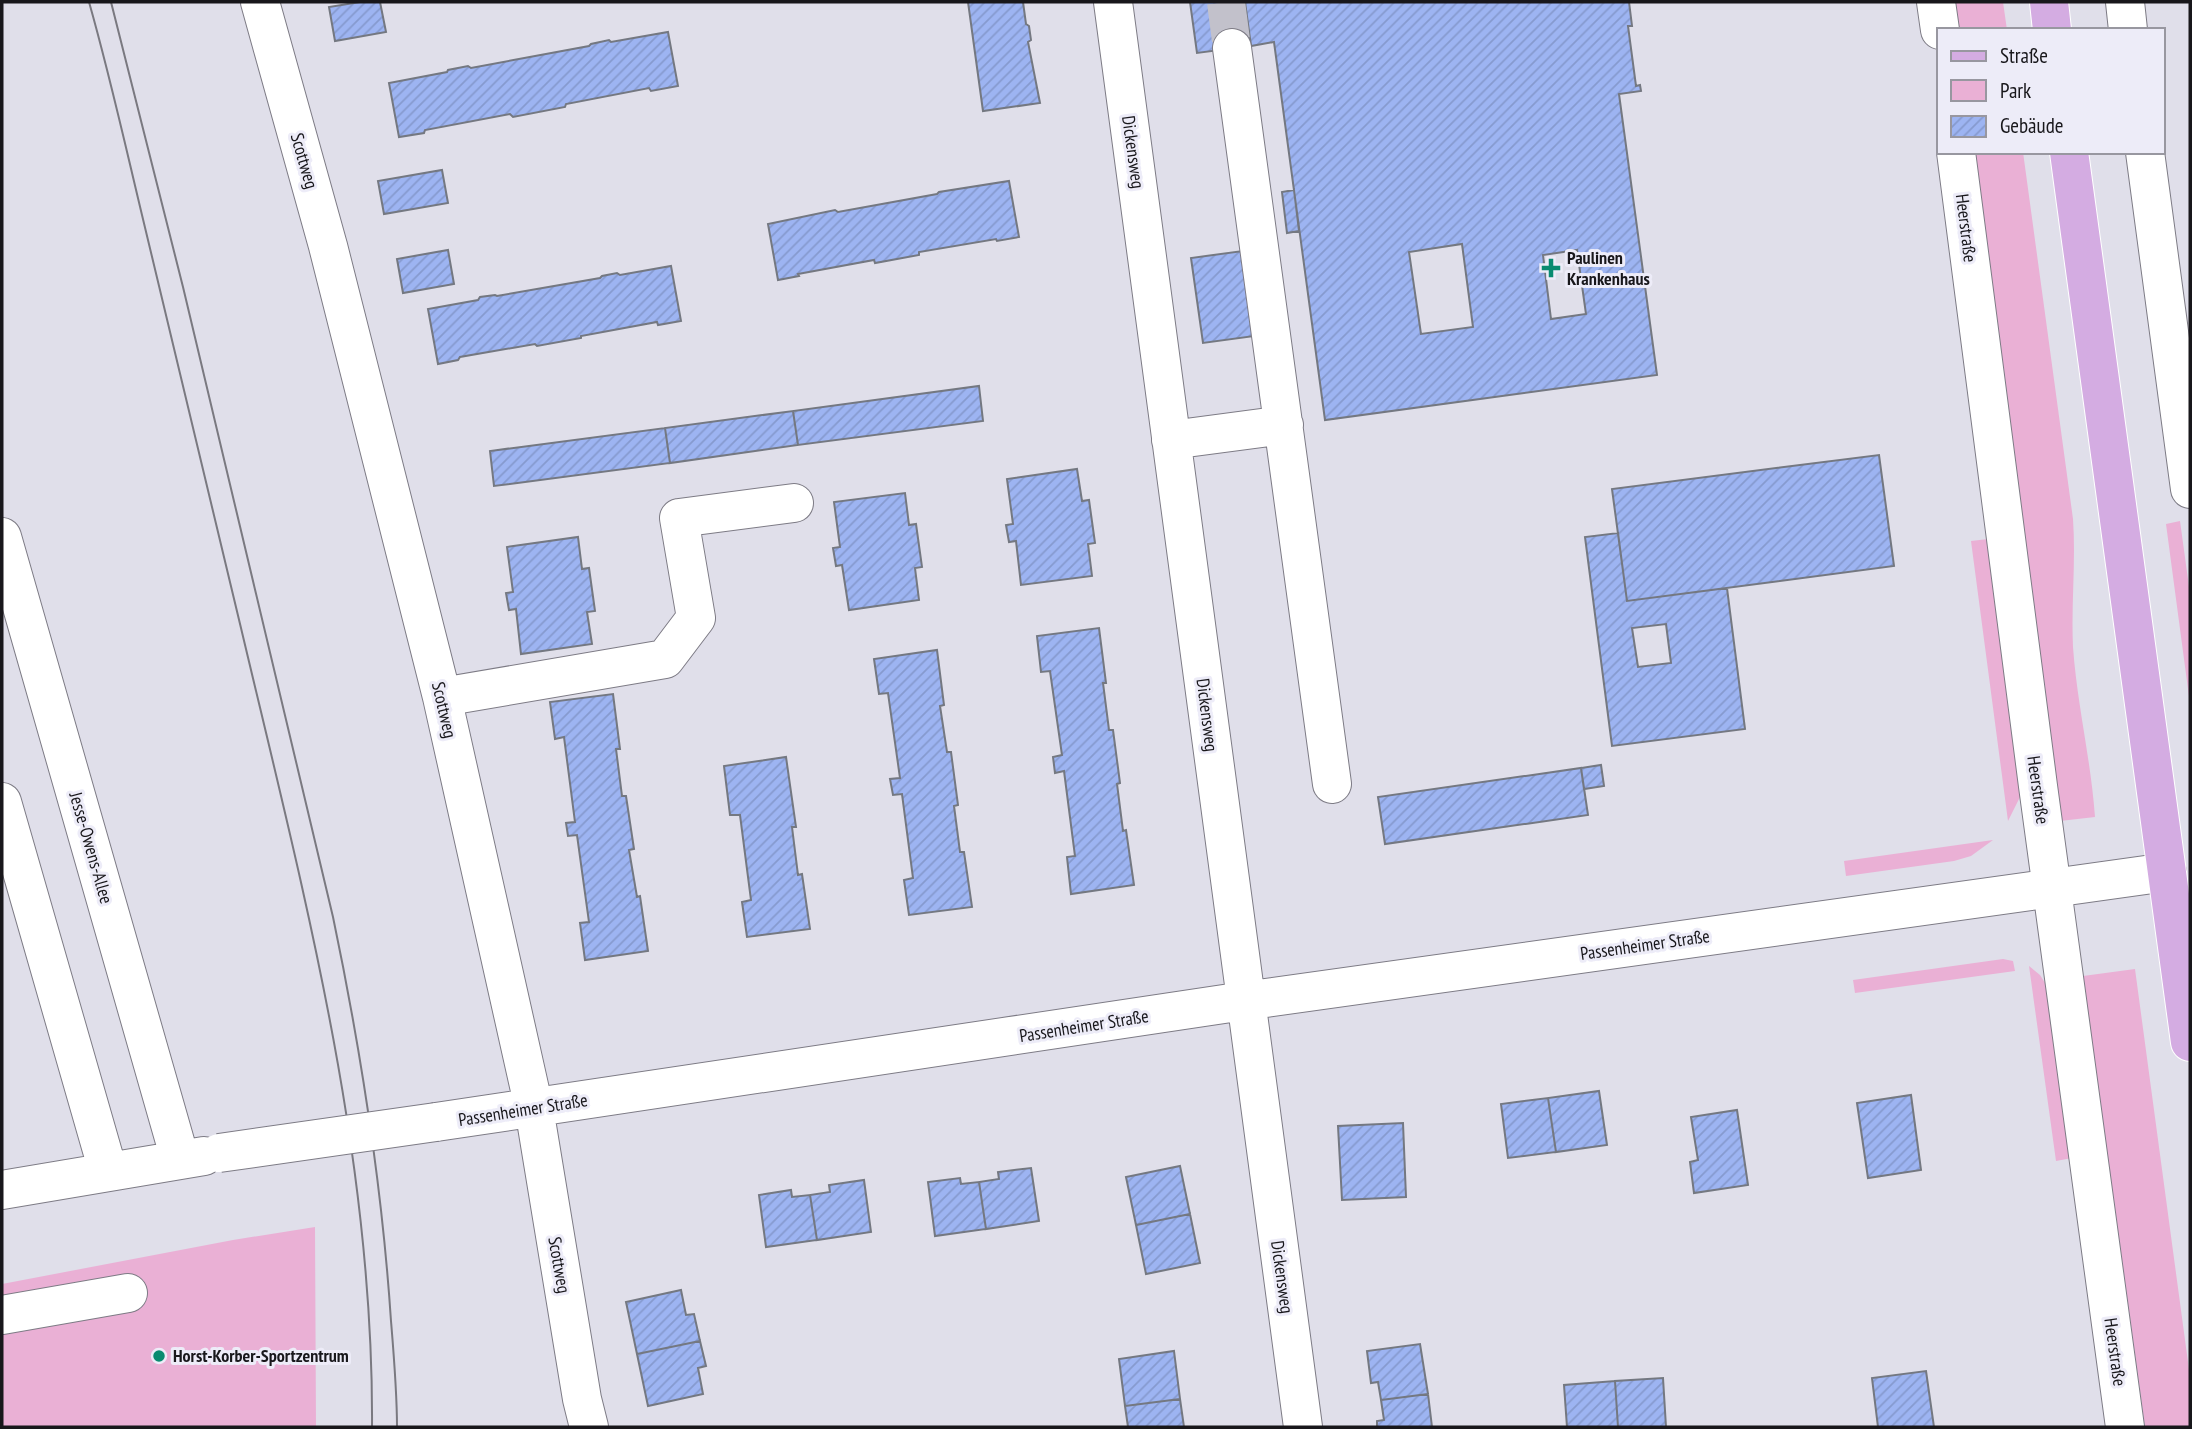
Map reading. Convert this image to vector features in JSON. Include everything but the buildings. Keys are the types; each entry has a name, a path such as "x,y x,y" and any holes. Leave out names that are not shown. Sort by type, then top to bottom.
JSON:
{"main road":[{"path":"2049,2 2052,28"},
{"path":"2069,154 2190,1042"}],"street":[{"name":"Scottweg","path":"260,2 328,246 442,697 534,1108 579,1385 589,1427"},
{"name":"Dickensweg","path":"1113,2 1244,1001 1303,1427"},
{"path":"1936,2 1940,28"},
{"path":"2125,2 2129,28"},
{"path":"1232,48 1332,784"},
{"name":"Heerstraße","path":"1956,154 2051,887 2125,1427"},
{"path":"2145,154 2190,489"},
{"path":"1171,440 1284,425"},
{"path":"442,697 665,659 696,618 679,518 794,503"},
{"name":"Jesse-Owens-Allee","path":"2,537 180,1159"},
{"path":"2,802 108,1171"},
{"name":"Passenheimer Straße","path":"2,1190 219,1153 471,1118 1244,1001 2167,872"},
{"path":"2,1315 128,1293"}],"green space":[{"path":"1948,2 2003,2 2007,28 1952,28"},
{"path":"1969,154 2023,154 2073,519 2073,647 2095,817 2060,821"},
{"path":"2180,521 2190,594 2190,704 2166,524"},
{"path":"1988,539 2020,775 2020,797 2008,821 1971,541"},
{"path":"1993,840 1971,856 1954,861 1846,876 1844,861"},
{"path":"2003,959 2013,961 2015,971 1855,993 1853,980"},
{"path":"2029,966 2040,975 2047,986 2072,1158 2056,1161"},
{"path":"2135,969 2190,1377 2190,1427 2145,1427 2083,976"},
{"name":"Horst-Korber-Sportzentrum","path":"315,1227 316,1427 2,1427 2,1284"}],"tunnel":[{"path":"1226,2 1232,48"}],"tram line":[{"path":"89,2 117,108 288,825 330,1024 348,1124 361,1224 369,1325 372,1427"},
{"path":"111,2 183,287 333,917 361,1068 382,1219 397,1427"}],"place":[{"name":"Paulinen Krankenhaus","path":"1551,268"},
{"name":"Horst-Korber-Sportzentrum","path":"159,1356"}]}
